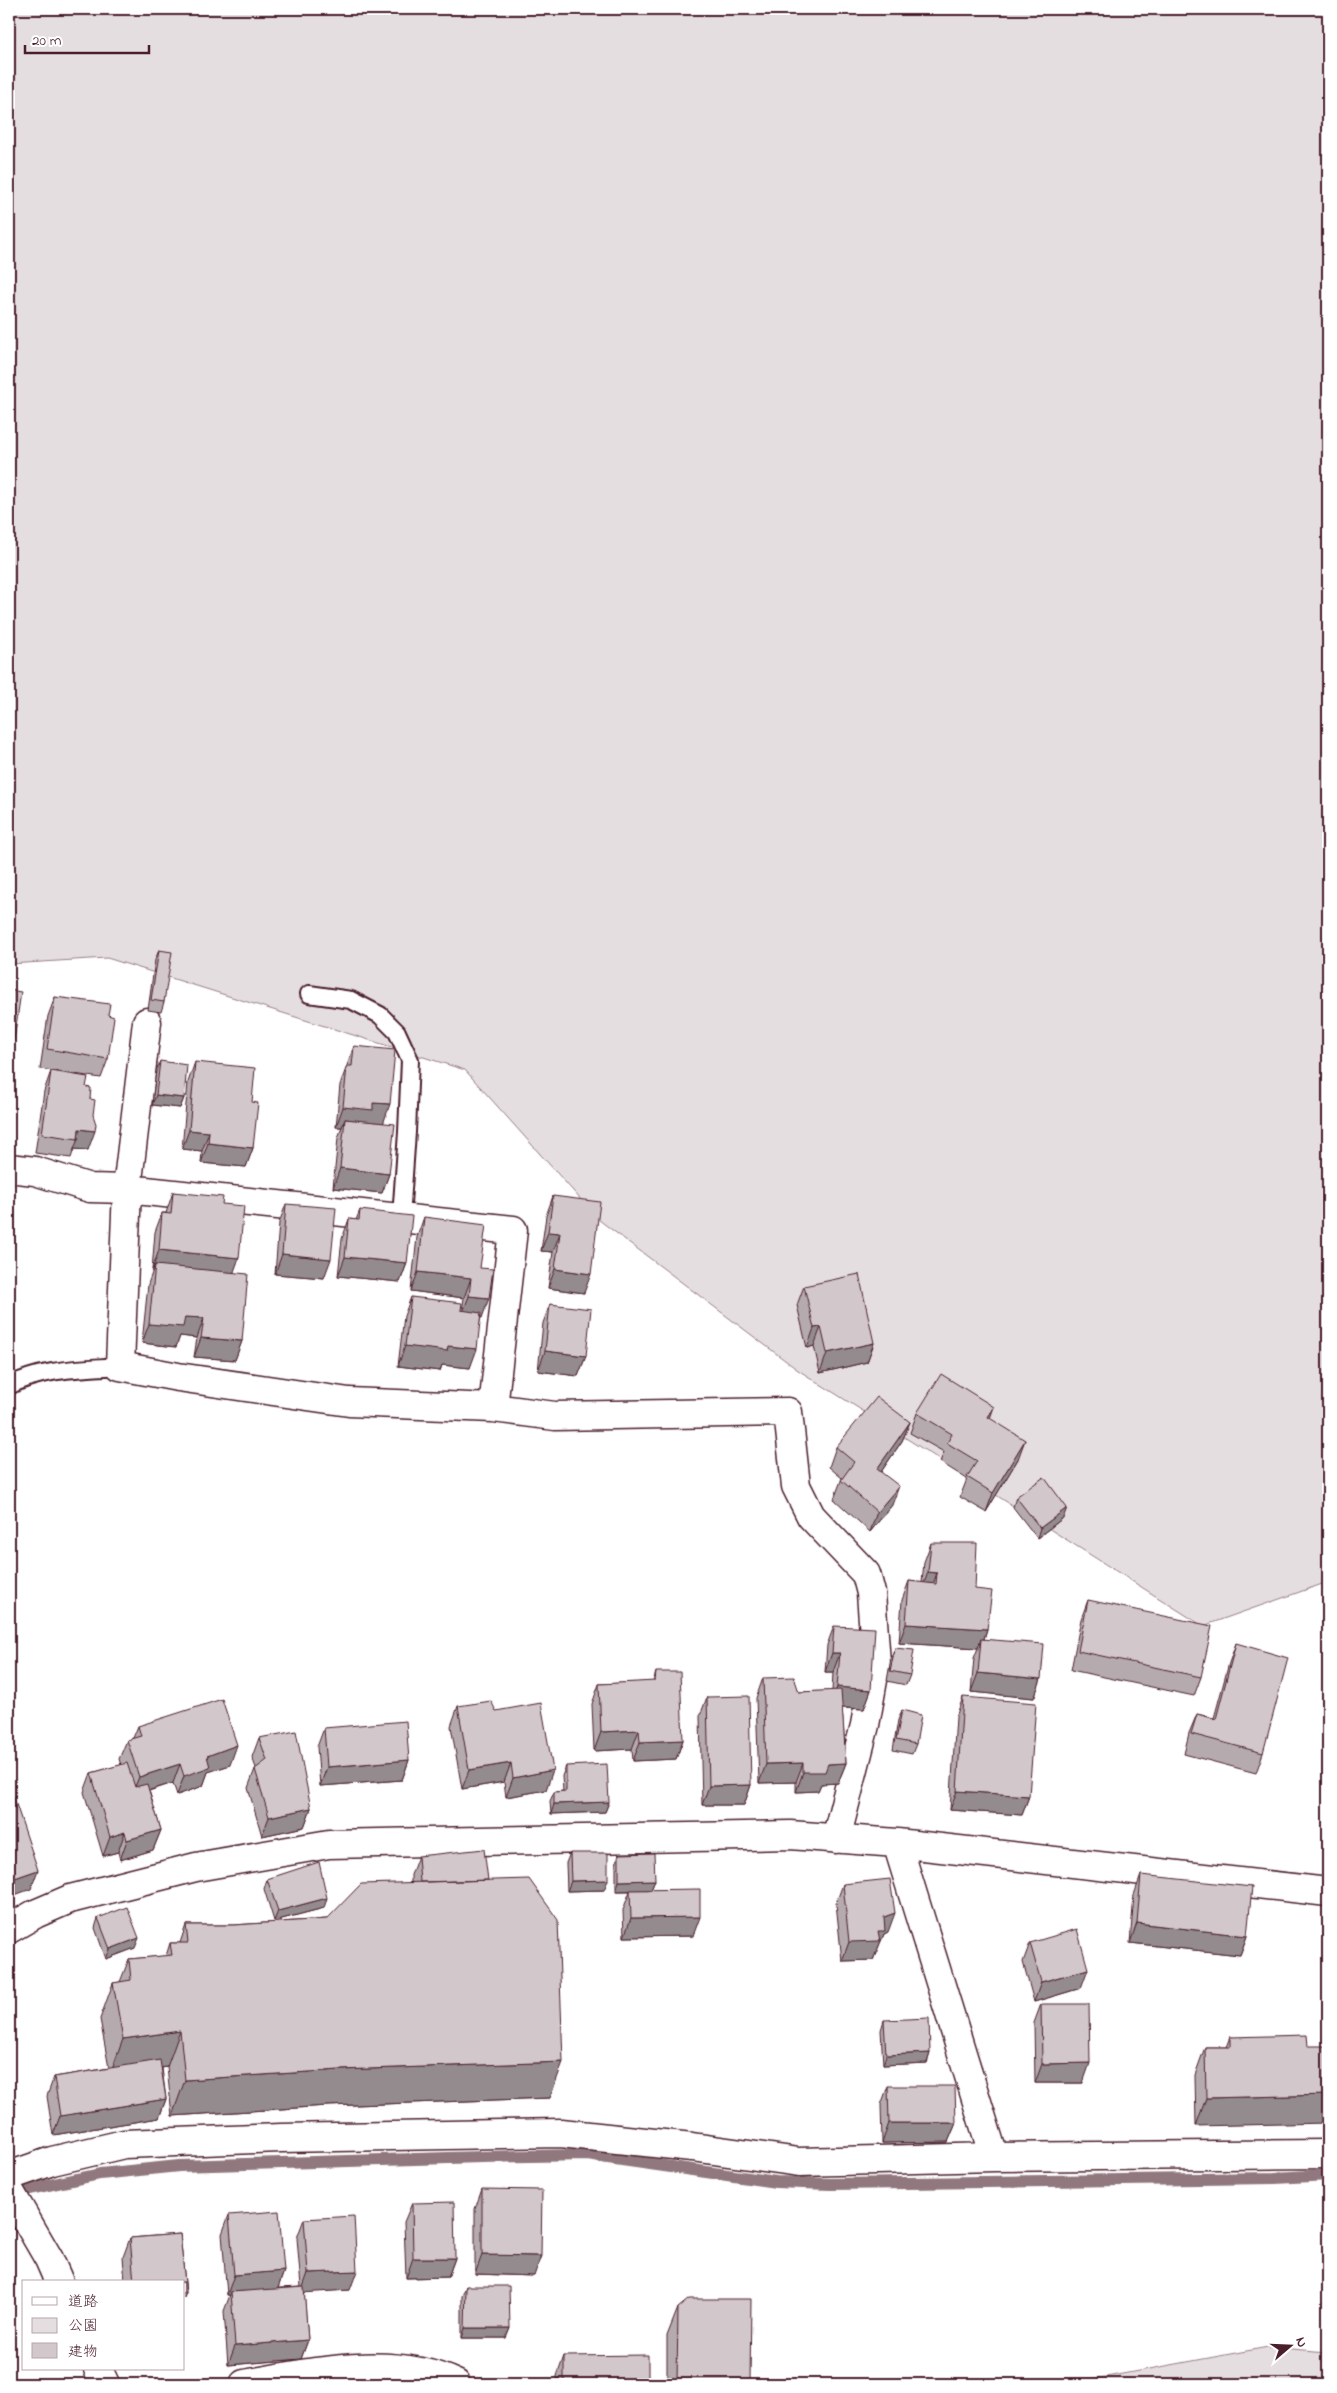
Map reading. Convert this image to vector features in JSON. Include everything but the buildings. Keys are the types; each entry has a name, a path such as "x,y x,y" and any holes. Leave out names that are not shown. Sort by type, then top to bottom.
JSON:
{"street":[{"path":"147,1022 127,1189 120,1366 178,1378 348,1402 493,1408 555,1416 788,1412 796,1486 811,1516 866,1574 871,1592 876,1663 865,1725 836,1839"},
{"path":"9,1168 35,1171 90,1188 127,1189 513,1230 493,1408"},
{"path":"9,1929 35,1914 70,1900 196,1867 329,1844 790,1835 897,1843 1328,1892"},
{"path":"897,1843 994,2157"},
{"path":"9,2176 52,2162 124,2144 291,2138 561,2133 692,2147 798,2162 994,2157 1328,2154"},
{"path":"9,2190 49,2259 58,2280"},
{"path":"244,2384 334,2370 409,2369 456,2384"},
{"path":"98,2370 105,2384"}],"lane":[{"path":"309,994 351,1000 380,1015 397,1032 410,1060 408,1132 401,1218"},
{"path":"9,1386 57,1371 120,1366"}],"green space":[{"path":"9,9 1328,9 1328,1582 1203,1626 798,1370 599,1220 465,1070 107,958 9,964"},
{"path":"1268,2347 1328,2352 1328,2384 1038,2384 1106,2377"}],"waterway":[{"path":"9,2198 26,2190 100,2174 179,2166 587,2155 776,2182 830,2184 1275,2178 1328,2175"}]}
